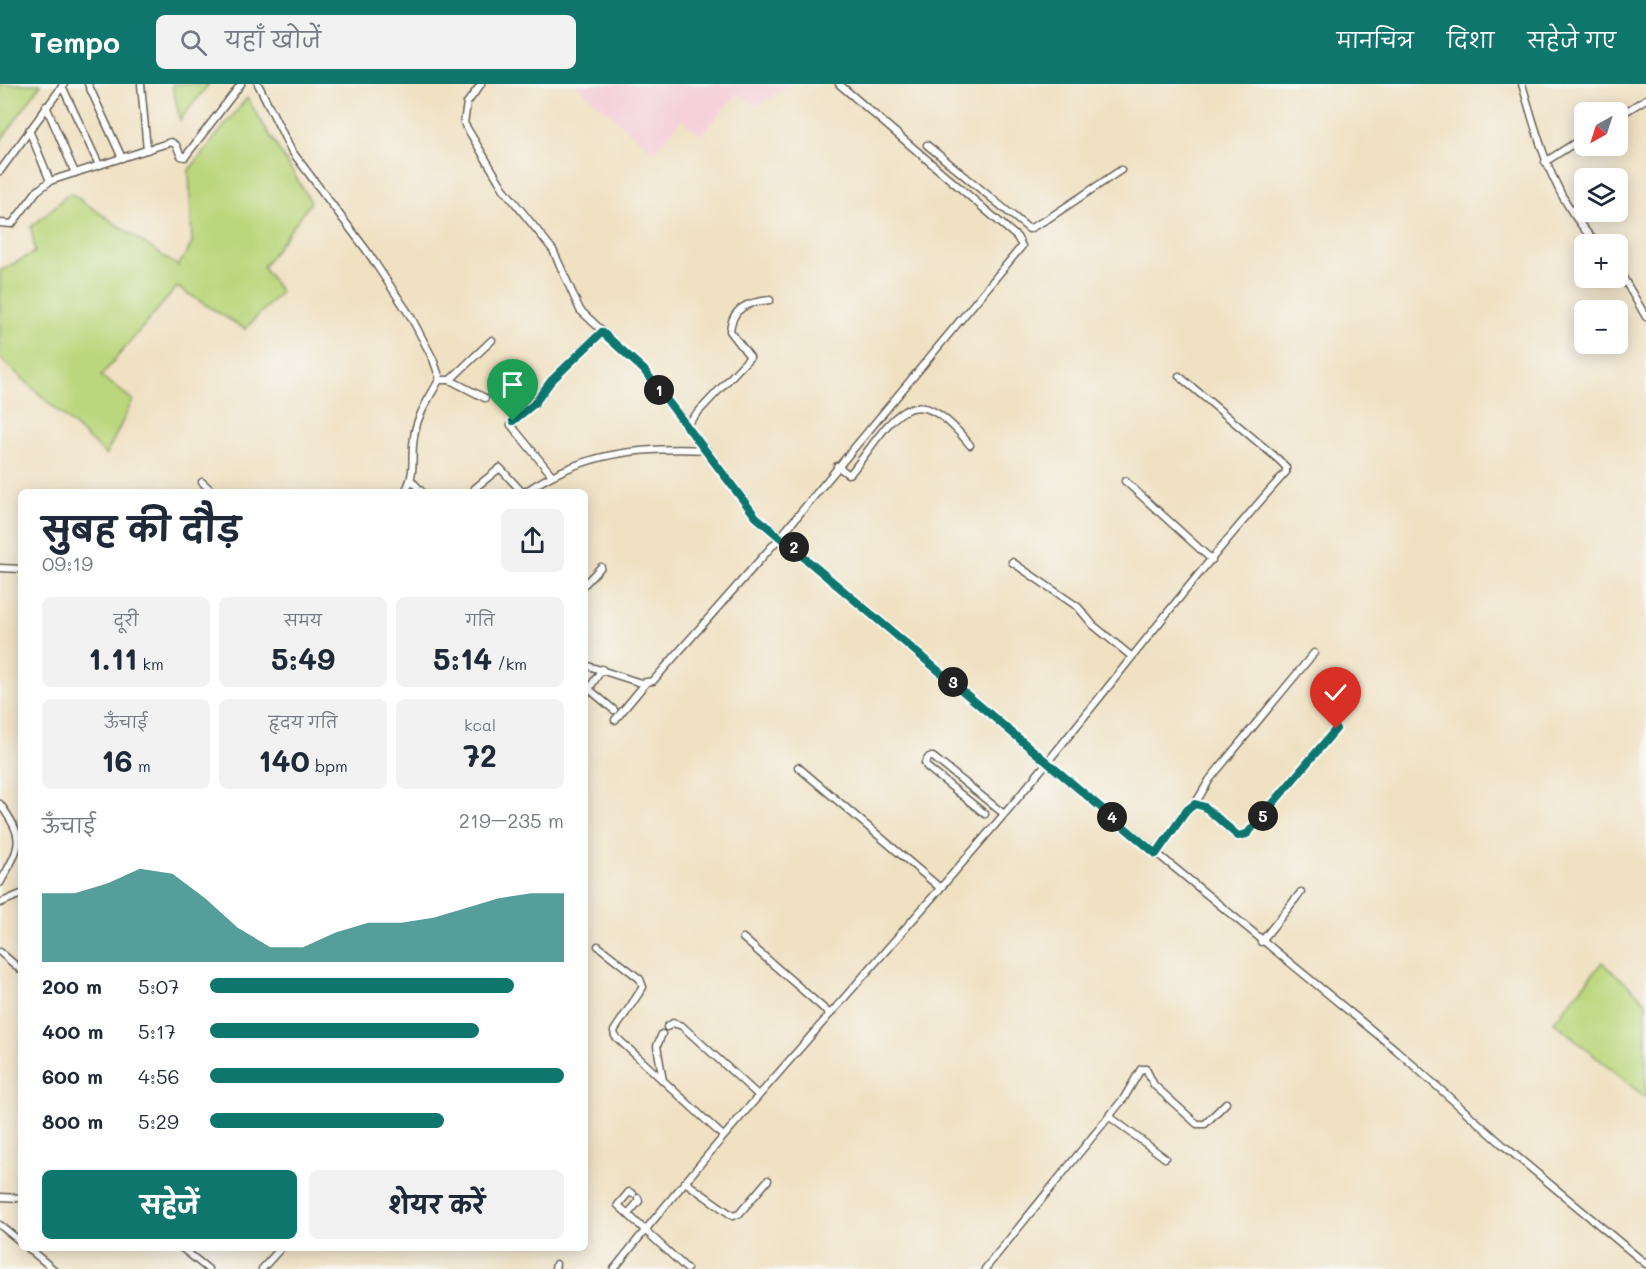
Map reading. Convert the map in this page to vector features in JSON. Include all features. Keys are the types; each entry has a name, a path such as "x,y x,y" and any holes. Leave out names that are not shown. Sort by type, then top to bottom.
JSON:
{"street":[{"path":"88,84 122,158"},
{"path":"141,84 147,150"},
{"path":"0,223 12,224 37,191 50,181 172,142 181,156 185,157 241,84"},
{"path":"258,84 291,150 367,251 411,317 433,359 440,379 416,427 413,439 415,467 406,489"},
{"path":"481,84 464,109 464,123 503,188 548,241 574,301 602,332 644,370 707,450 747,507 1047,763 1395,1049 1503,1145 1646,1264"},
{"path":"615,720 645,684 653,681 664,669 781,536 1022,246 1017,237 839,84"},
{"path":"1522,84 1545,162 1569,210 1589,234"},
{"path":"0,171 63,85 99,165"},
{"path":"1628,110 1646,99"},
{"path":"46,106 75,173"},
{"path":"29,129 50,181"},
{"path":"1545,162 1574,143"},
{"path":"927,145 1029,229 1121,170"},
{"path":"1628,285 1645,312"},
{"path":"687,424 750,357 729,331 735,314 743,305 770,300"},
{"path":"551,474 511,425 519,415 534,404 551,381 602,332"},
{"path":"450,380 492,340"},
{"path":"614,1269 758,1095 1047,763 1131,657 1287,469 1179,376"},
{"path":"440,379 450,380 485,398"},
{"path":"837,466 848,474 851,473 893,418 913,407 923,407 937,413 956,428 970,445"},
{"path":"528,489 551,474 576,463 661,448 707,450"},
{"path":"475,488 500,468 521,489"},
{"path":"411,480 419,489"},
{"path":"1125,481 1212,560"},
{"path":"202,482 210,489"},
{"path":"1012,562 1078,608 1093,625 1131,657"},
{"path":"588,580 601,567"},
{"path":"0,568 18,569"},
{"path":"1156,854 1187,810 1195,804 1210,779 1314,653"},
{"path":"588,666 645,684"},
{"path":"602,669 589,689 614,710"},
{"path":"1195,804 1205,807 1238,836 1244,836 1336,729"},
{"path":"985,814 927,767 925,763 929,757 1004,814"},
{"path":"798,767 939,887"},
{"path":"0,804 18,834"},
{"path":"0,883 18,840"},
{"path":"1262,942 1301,892"},
{"path":"0,903 18,895"},
{"path":"743,938 830,1014"},
{"path":"598,946 640,979 643,987 614,1030 615,1036 723,1136"},
{"path":"0,952 18,967"},
{"path":"667,1027 673,1023 682,1026 758,1095"},
{"path":"662,1034 657,1046 663,1081"},
{"path":"985,1269 1110,1117 1132,1088 1142,1068 1147,1070 1154,1085 1197,1124 1205,1124 1226,1103"},
{"path":"1110,1117 1165,1158"},
{"path":"685,1182 732,1216 739,1214 768,1180"},
{"path":"627,1214 639,1201 628,1192 618,1204 627,1214 644,1231 687,1269"},
{"path":"0,1197 18,1198"},
{"path":"0,1225 18,1240"},
{"path":"32,1251 53,1269"},
{"path":"186,1251 208,1269"},
{"path":"262,1269 278,1251"}],"shaded area":[{"path":"575,84 790,84 758,106 737,94 701,135 682,119 654,152"}],"green space":[{"path":"0,84 41,84 0,142"},
{"path":"172,84 209,84 180,120"},
{"path":"247,98 311,202 263,267 281,292 245,329 177,287 101,376 133,400 106,455 0,358 0,271 35,252 31,227 70,193 178,266 192,244 189,170"},
{"path":"1602,962 1646,1001 1646,1098 1554,1022"}],"route":[{"path":"513,421 531,407 551,381 602,332 644,370 756,517 1156,854 1187,810 1195,804 1205,807 1238,836 1242,837 1247,834 1336,729"}]}
